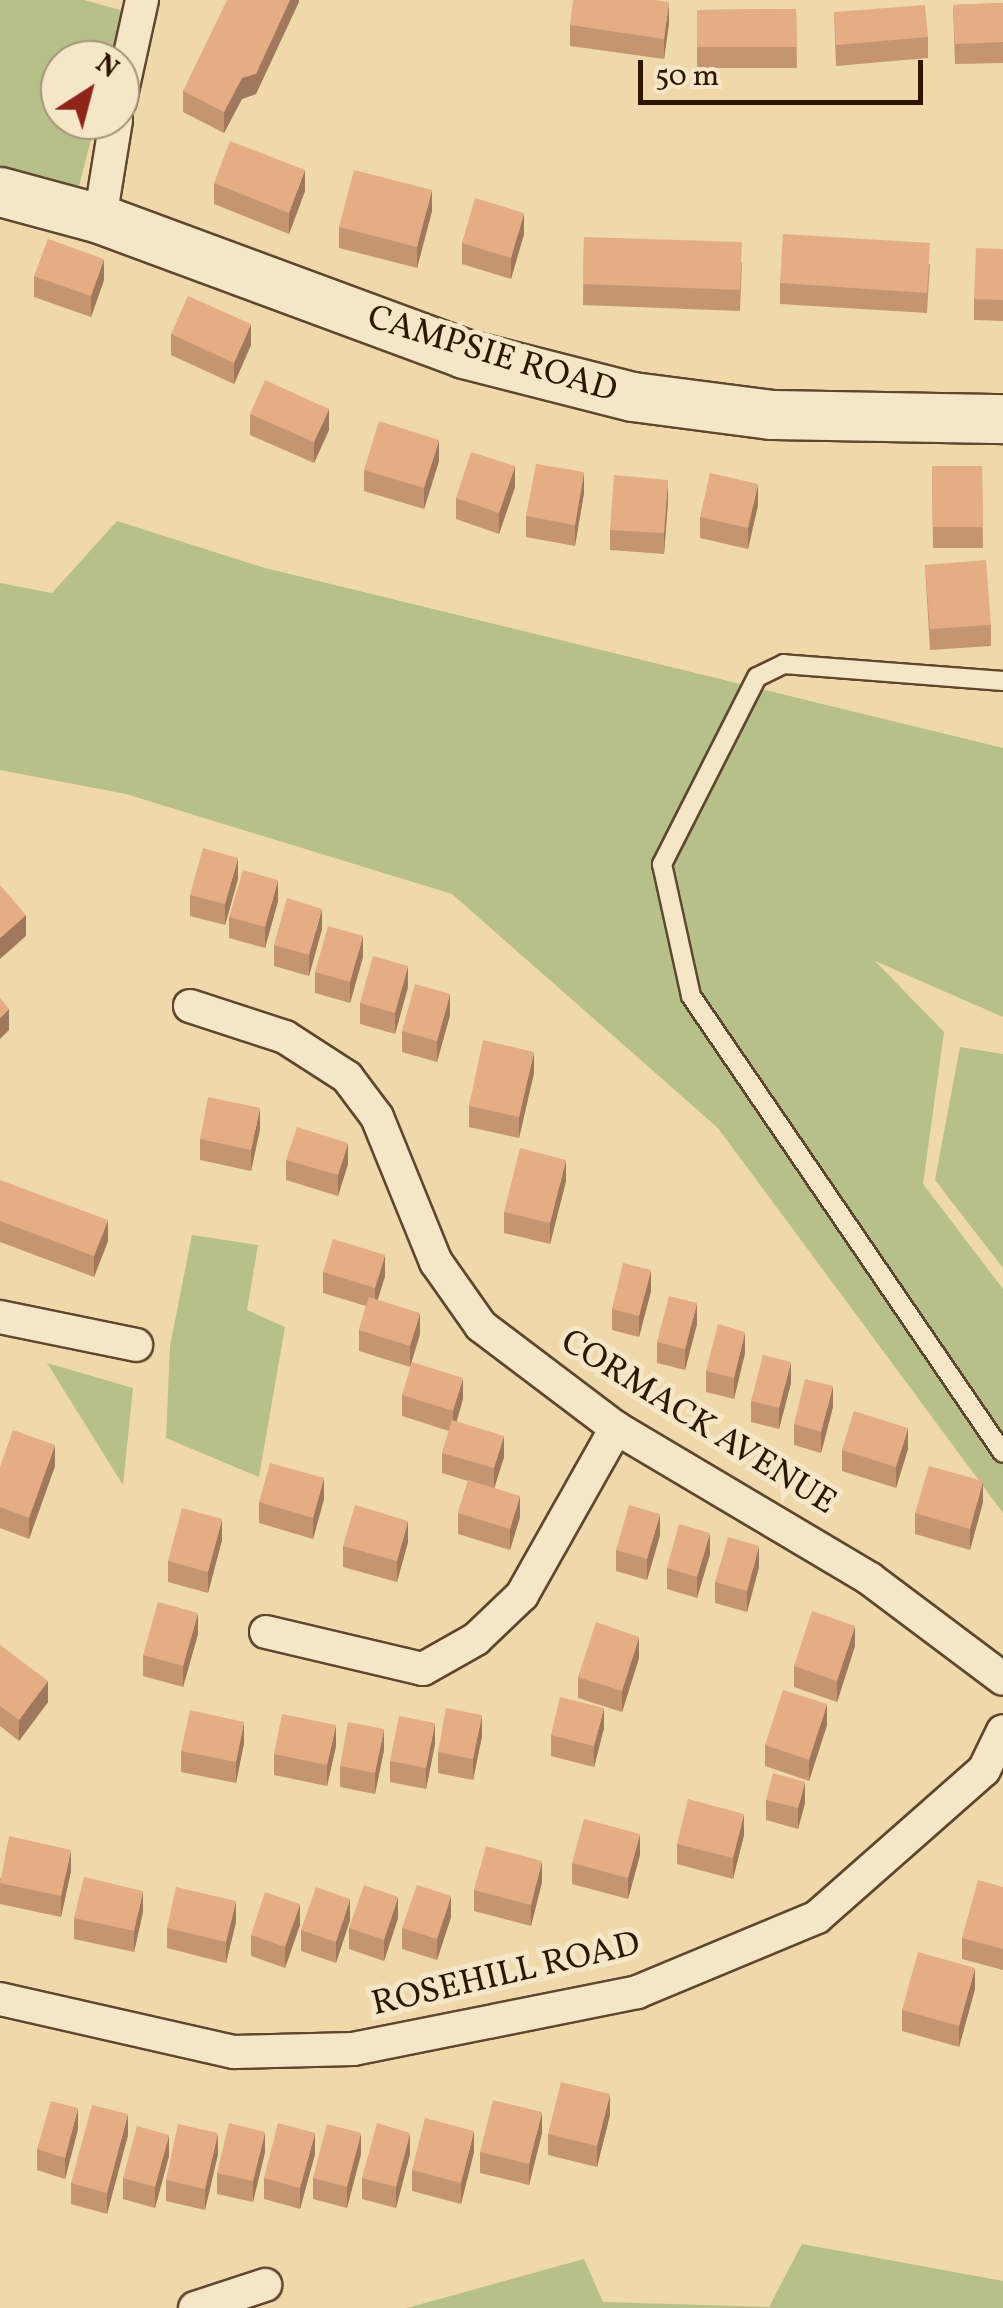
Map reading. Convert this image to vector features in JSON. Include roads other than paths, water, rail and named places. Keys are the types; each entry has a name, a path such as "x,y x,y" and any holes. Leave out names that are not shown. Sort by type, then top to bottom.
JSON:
{"main road":[{"name":"CAMPSIE ROAD","path":"0,192 100,219 464,354 634,397 771,415 1003,419"}],"street":[{"path":"133,40 142,0"},
{"path":"100,219 113,140"},
{"name":"CORMACK AVENUE","path":"190,1006 285,1037 347,1077 377,1117 436,1262 481,1326 616,1428 793,1529 1003,1679"},
{"path":"3,1328 136,1345"},
{"path":"266,1632 423,1669 476,1639 522,1595 616,1428"},
{"name":"ROSEHILL ROAD","path":"0,2000 234,2052 353,2049 637,1992 818,1917 984,1770 1003,1730"},
{"path":"194,2308 265,2286"}],"lane":[{"path":"1003,680 784,664 757,677 662,864 670,934 692,996 1003,1453"}]}
